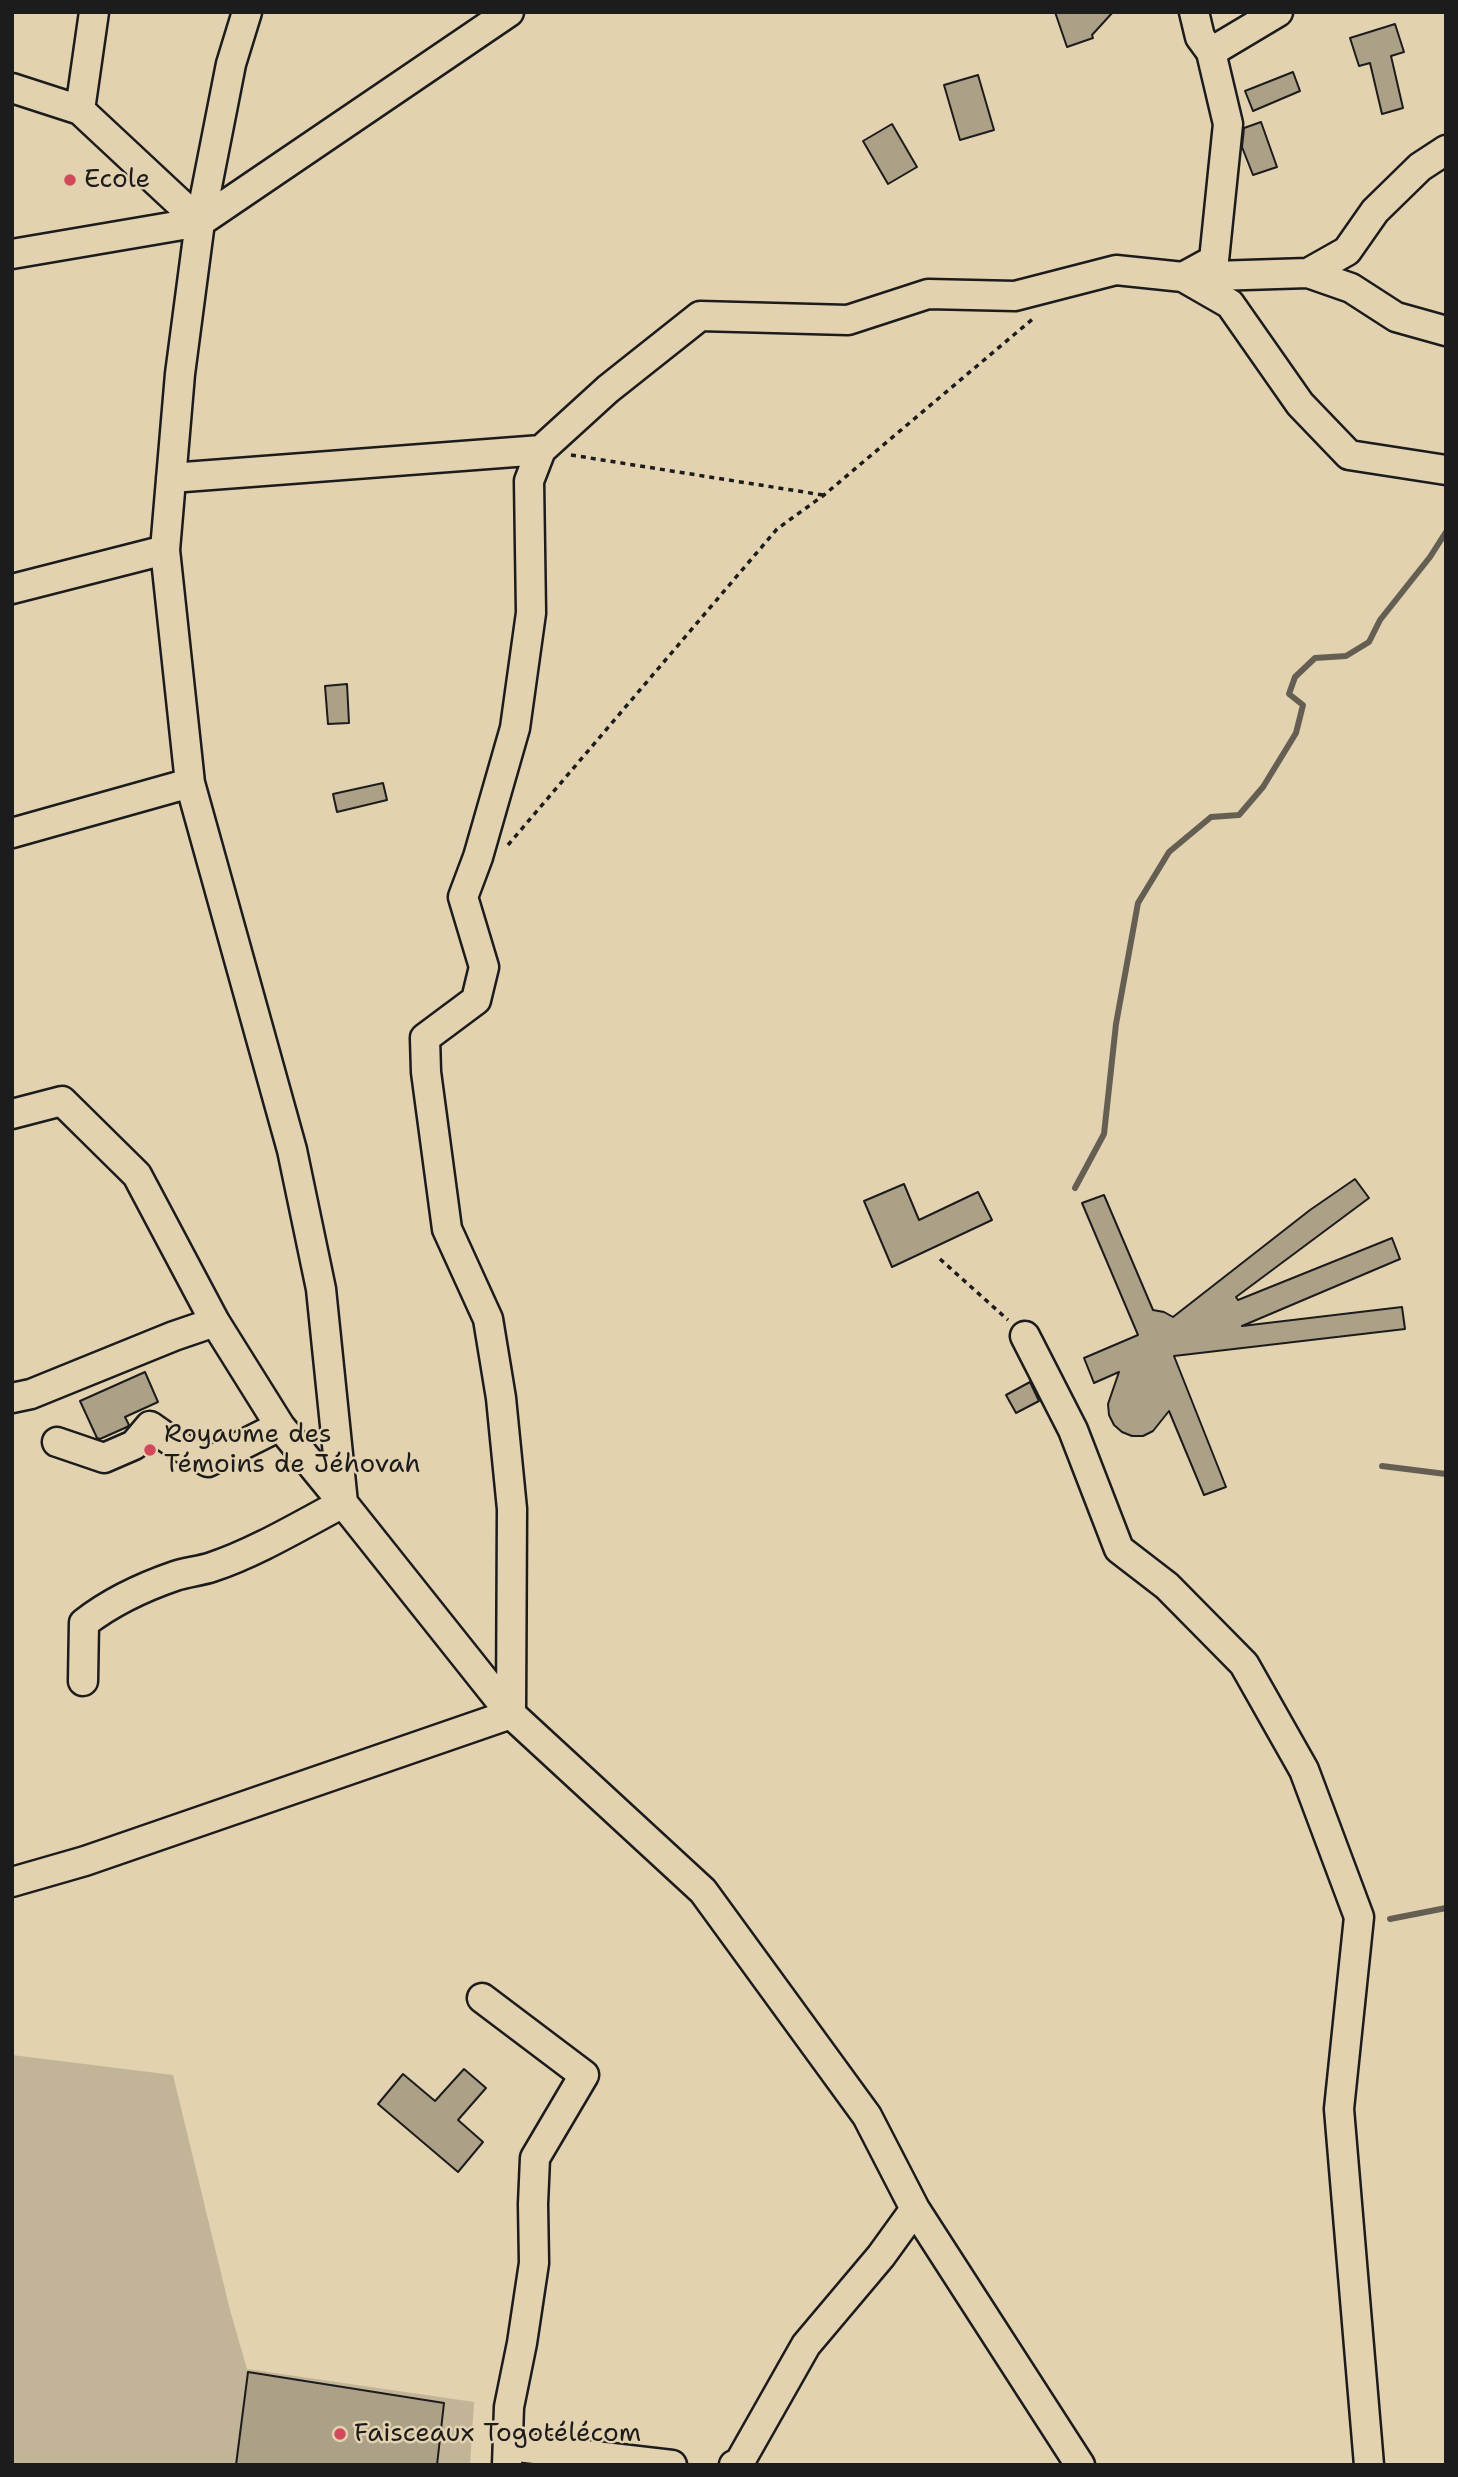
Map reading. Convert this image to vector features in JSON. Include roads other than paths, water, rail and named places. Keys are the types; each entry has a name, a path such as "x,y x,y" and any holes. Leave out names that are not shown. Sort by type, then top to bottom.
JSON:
{"street":[{"path":"80,110 94,12"},
{"path":"247,12 231,64 200,222 180,374 165,550 190,783 292,1150 321,1289 343,1503"},
{"path":"12,254 200,222 509,12"},
{"path":"1182,277 1214,260 1228,124 1211,52 1200,37 1194,12"},
{"path":"1211,52 1278,12"},
{"path":"12,88 80,110 200,222"},
{"path":"1308,273 1347,251 1384,202 1420,167 1446,150"},
{"path":"511,1714 512,1509 501,1398 488,1319 447,1229 426,1072 425,1038 476,1000 484,967 463,897 478,856 515,728 531,613 529,481 541,450 608,389 700,316 848,320 928,294 1015,296 1116,270 1182,277 1308,273 1351,288 1396,317 1446,331"},
{"path":"1182,277 1230,304 1300,404 1349,455 1446,470"},
{"path":"171,478 541,450"},
{"path":"12,589 165,550"},
{"path":"12,833 190,783"},
{"path":"12,1114 62,1101 137,1175 215,1322 280,1426 511,1714 703,1891 867,2116 915,2209 1080,2465"},
{"path":"12,1398 31,1394 215,1322"},
{"path":"1025,1336 1073,1430 1119,1549 1167,1586 1244,1664 1304,1770 1359,1917 1339,2109 1369,2465"},
{"path":"57,1442 104,1458 134,1445 150,1426 208,1462 280,1426"},
{"path":"83,1681 84,1623 95,1615 133,1592 176,1576 213,1567 343,1503"},
{"path":"12,1882 85,1861 511,1714"},
{"path":"482,1998 584,2075 535,2158 534,2263 509,2407 508,2455 672,2465"},
{"path":"734,2465 738,2465 806,2344 881,2256 915,2209"}],"waterway":[{"path":"1075,1188 1104,1134 1116,1024 1138,903 1169,852 1211,817 1239,815 1263,787 1296,733 1303,705 1289,694 1295,677 1315,658 1346,656 1369,642 1380,620 1430,557 1446,532"},
{"path":"1382,1466 1446,1474"},
{"path":"1390,1919 1446,1908"}],"place":[{"name":"Ecole","path":"70,180"},
{"name":"Royaume des Témoins de Jéhovah","path":"150,1450"},
{"name":"Faisceaux Togotélécom","path":"340,2434"}]}
